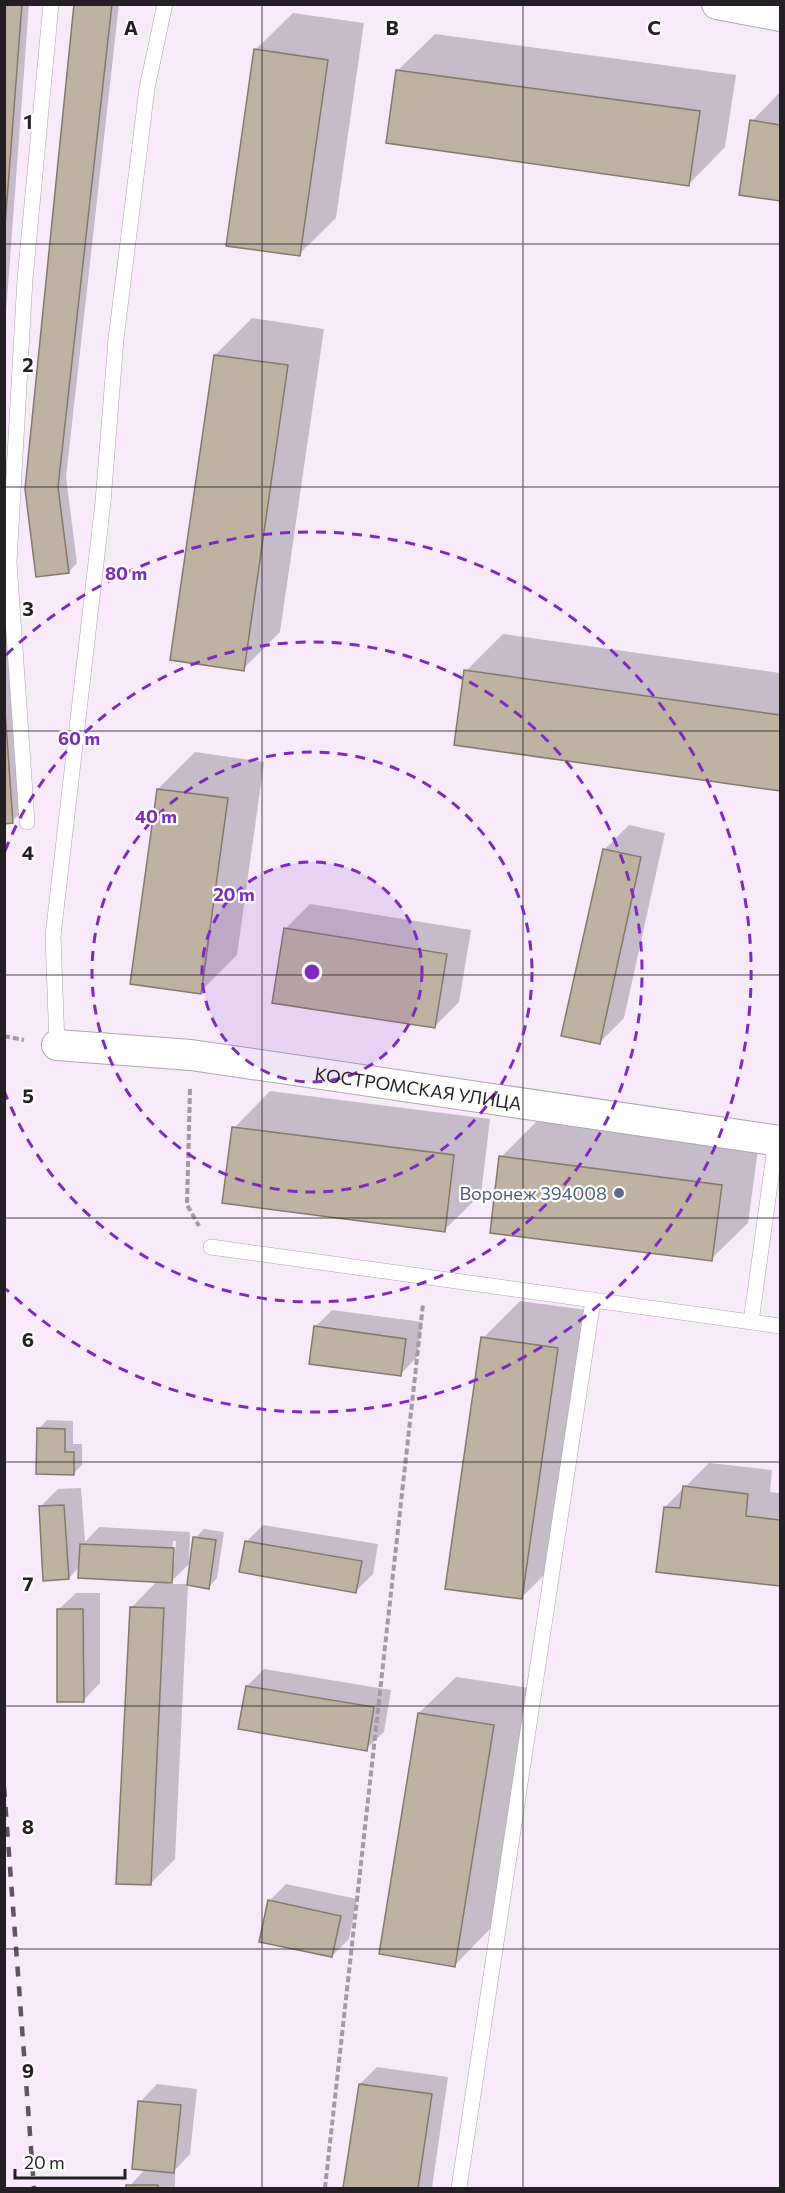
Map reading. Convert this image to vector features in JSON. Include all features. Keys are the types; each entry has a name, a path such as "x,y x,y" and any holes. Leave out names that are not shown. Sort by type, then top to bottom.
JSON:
{"street":[{"path":"730,6 780,16"},
{"name":"КОСТРОМСКАЯ УЛИЦА","path":"57,1045 190,1055 778,1140"}],"lane":[{"path":"27,822 9,562 25,279 51,4"},
{"path":"57,1045 53,936 103,502 119,316 147,88 165,4"},
{"path":"752,1322 778,1140"},
{"path":"211,1247 780,1326"},
{"path":"459,2188 593,1300"}],"path":[{"path":"190,1055 187,1204 211,1247"},
{"path":"325,2188 426,1277"}],"building":[{"path":"4,4 22,4 4,239"},
{"path":"74,4 112,4 58,487 69,573 36,577 25,489"},
{"path":"254,49 328,60 300,256 226,246"},
{"path":"396,70 700,111 689,186 386,143"},
{"path":"750,120 780,125 780,201 739,195"},
{"path":"214,355 288,365 244,671 170,660"},
{"path":"464,670 780,715 780,791 454,745"},
{"path":"4,696 13,823 4,824"},
{"path":"157,789 228,798 201,994 130,984"},
{"path":"603,849 641,857 600,1044 561,1036"},
{"path":"284,928 447,954 435,1028 272,1003"},
{"path":"232,1127 454,1155 445,1232 222,1203"},
{"path":"499,1156 722,1185 712,1261 490,1233"},
{"path":"314,1326 406,1339 401,1376 309,1364"},
{"path":"481,1337 558,1348 522,1599 445,1589"},
{"path":"37,1428 65,1429 65,1452 74,1452 74,1475 36,1474"},
{"path":"683,1486 748,1494 746,1516 780,1520 780,1586 656,1572 664,1507 680,1508"},
{"path":"64,1505 69,1579 43,1581 39,1506"},
{"path":"193,1537 216,1540 209,1589 187,1585"},
{"path":"245,1541 362,1561 356,1593 239,1572"},
{"path":"80,1544 174,1548 172,1583 78,1578"},
{"path":"130,1607 164,1608 151,1885 116,1884"},
{"path":"57,1609 83,1609 84,1702 57,1702"},
{"path":"246,1686 374,1707 367,1751 238,1729"},
{"path":"418,1713 494,1725 455,1967 379,1954"},
{"path":"268,1900 341,1916 332,1957 259,1942"},
{"path":"359,2084 432,2094 418,2188 343,2188"},
{"path":"138,2101 181,2105 174,2173 132,2169"},
{"path":"126,2185 158,2185 158,2188 126,2188"}],"railway":[{"path":"4,1787 34,2188"}],"place":[{"name":"Воронеж 394008","path":"619,1193"}]}
